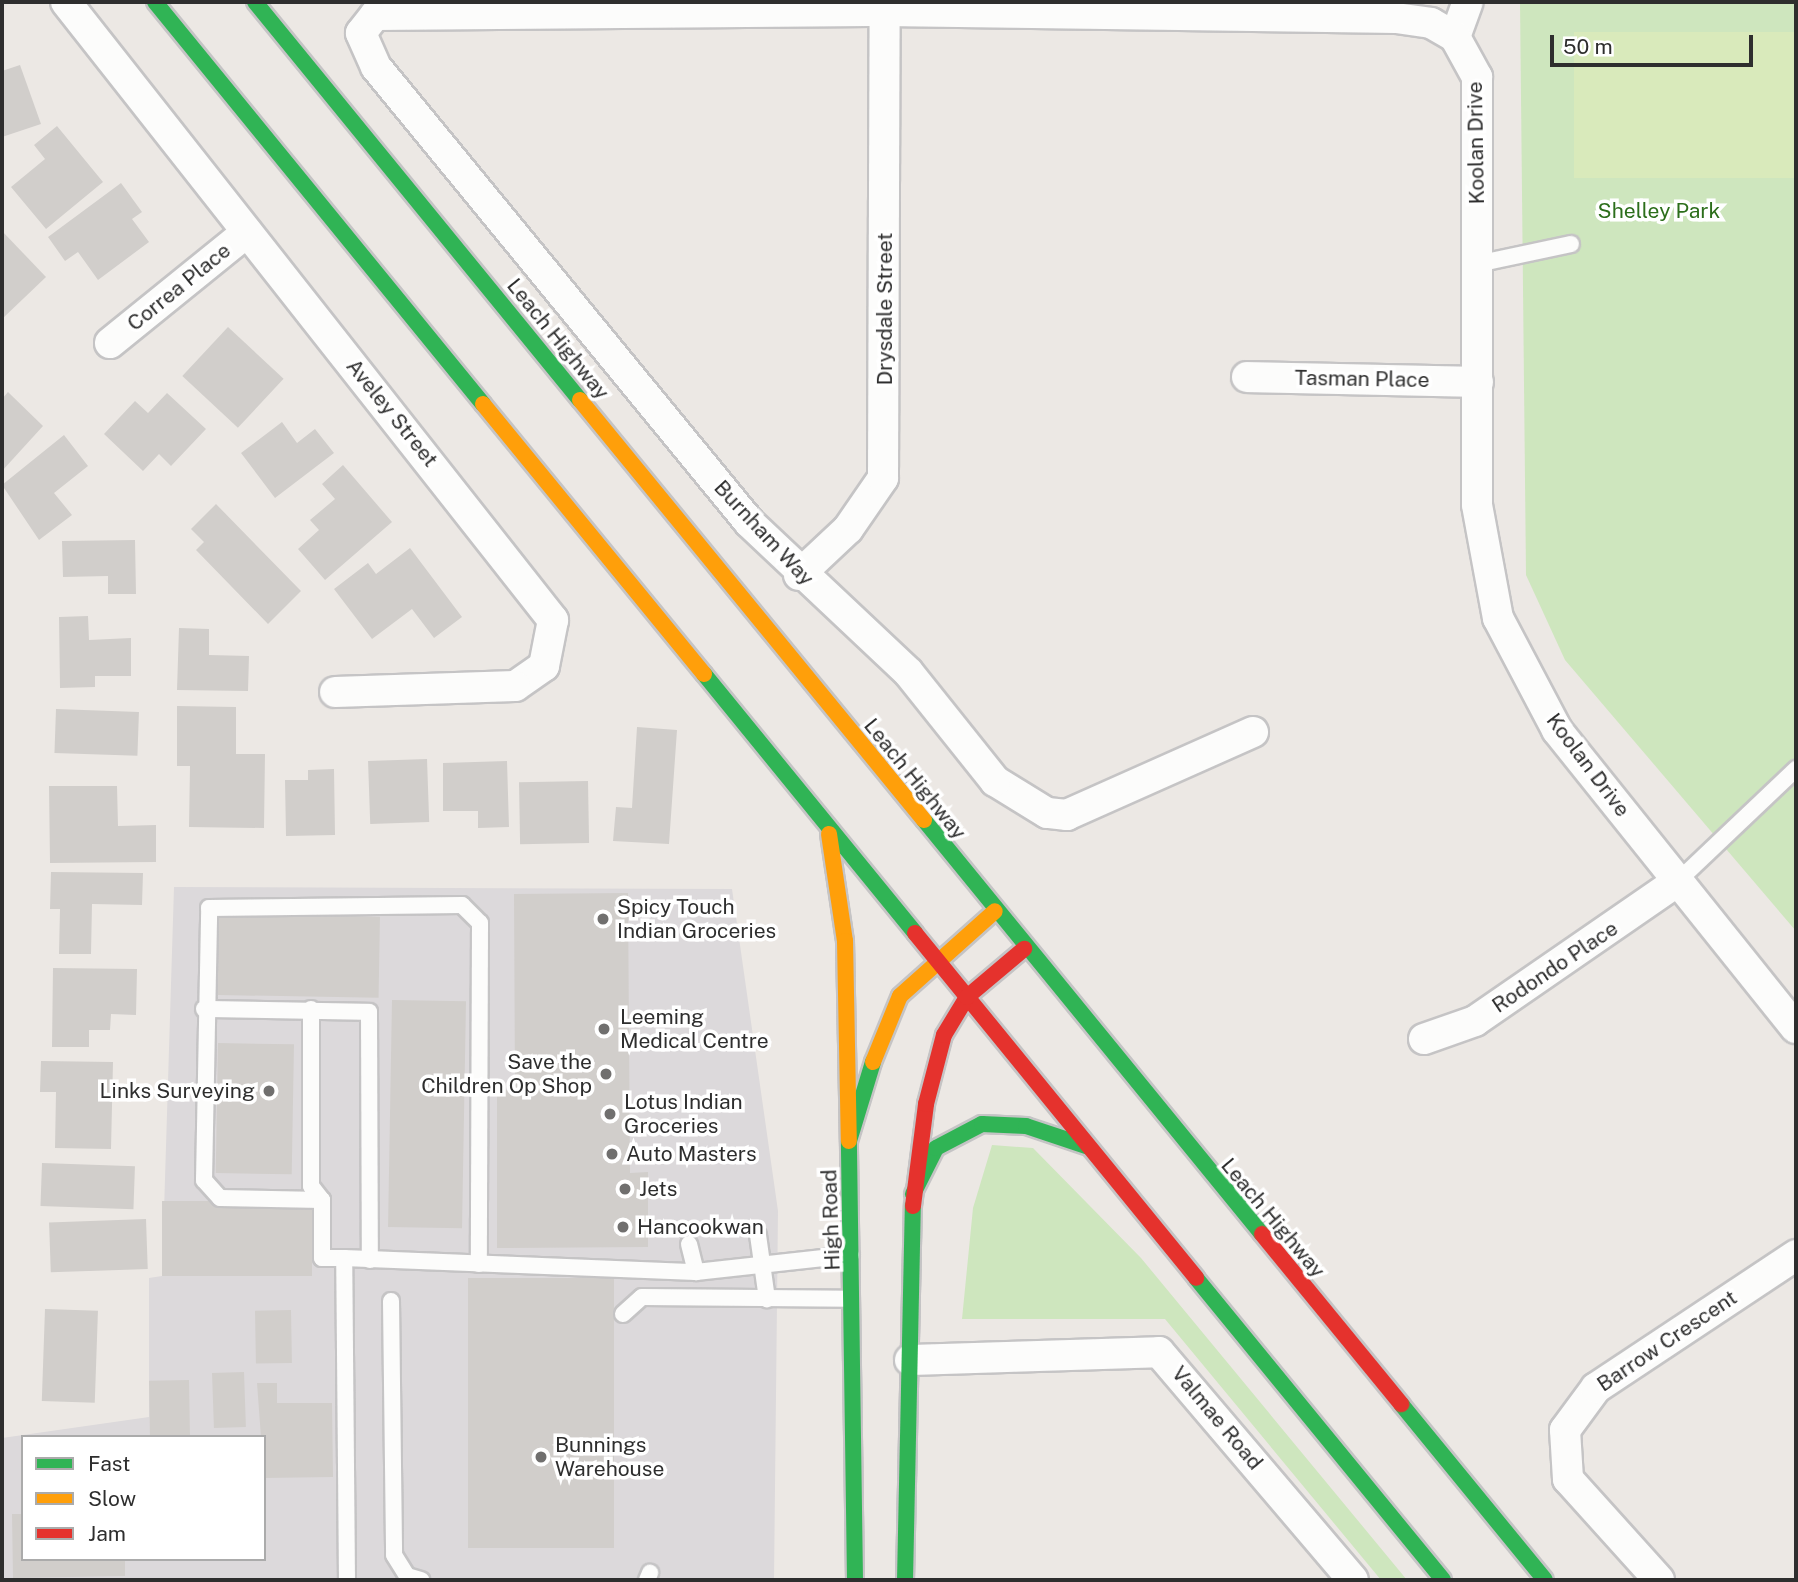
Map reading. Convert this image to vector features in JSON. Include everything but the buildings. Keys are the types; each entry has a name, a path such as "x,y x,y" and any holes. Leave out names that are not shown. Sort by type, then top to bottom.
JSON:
{"main road":[{"path":"155,2 1443,1580"},
{"name":"Leach Highway","path":"255,2 1024,949 1545,1580"},
{"path":"827,825 839,867 845,941 849,1141"},
{"name":"High Road","path":"855,1580 854,1299 849,1141 884,1023 935,960 995,911"},
{"path":"905,1580 913,1195 926,1104 944,1035 967,997 1024,949"},
{"path":"913,1195 936,1148 982,1124 1026,1126 1089,1147"}],"street":[{"name":"Aveley Street","path":"66,2 553,620 544,666 515,686 335,692"},
{"path":"477,6 720,7 1396,18 1431,23 1455,37 1468,2"},
{"name":"Burnham Way","path":"477,6 375,15 361,33 367,51 749,522 800,575 908,672 995,781 1047,813 1086,810 1253,732"},
{"name":"Drysdale Street","path":"800,575 848,529 883,478 885,11"},
{"name":"Koolan Drive","path":"1455,37 1477,77 1476,505 1498,618 1557,730 1796,1028"},
{"name":"Correa Place","path":"110,343 247,232"},
{"name":"Tasman Place","path":"1247,376 1478,382"},
{"name":"Rodondo Place","path":"1424,1039 1475,1021 1678,881"},
{"name":"Barrow Crescent","path":"1659,1580 1568,1479 1565,1430 1596,1388 1796,1255"},
{"name":"Valmae Road","path":"910,1360 1159,1352 1353,1580"}],"lane":[{"path":"1477,264 1571,244"},
{"path":"1678,881 1796,769"},
{"path":"323,1200 220,1198 209,1192 204,919 220,903 462,905 474,911 480,923 479,1264"},
{"path":"204,1009 362,1009 372,1018 370,1260"},
{"path":"311,1009 311,1186 323,1200 323,1258 696,1272 853,1255"},
{"path":"758,1235 767,1265 767,1299"},
{"path":"689,1244 696,1272"},
{"path":"344,1258 347,1580"},
{"path":"623,1314 642,1297 854,1299"},
{"path":"391,1301 394,1555 407,1576 421,1580"}],"shaded area":[{"path":"174,887 732,889 778,1211 774,1580 2,1580 2,1438 21,1435 21,1561 266,1561 266,1435 23,1435 149,1417 149,1278 162,1276"}],"green space":[{"name":"Shelley Park","path":"1520,2 1796,2 1796,931 1565,660 1526,575"},
{"path":"1574,32 1796,32 1796,178 1574,178"},
{"path":"992,1145 1033,1148 1141,1258 1407,1580 1381,1580 1165,1319 962,1319 973,1208"}],"traffic: fast":[{"path":"155,2 483,404"},
{"path":"255,2 580,400"},
{"path":"704,674 915,933"},
{"path":"924,820 1262,1234"},
{"path":"855,1580 849,1141 873,1062"},
{"path":"913,1194 936,1148 982,1124 1026,1126 1089,1147"},
{"path":"905,1580 913,1206"},
{"path":"1196,1278 1443,1580"},
{"path":"1401,1404 1545,1580"}],"traffic: slow":[{"path":"580,400 924,820"},
{"path":"483,404 704,674"},
{"path":"829,834 845,941 849,1141"},
{"path":"873,1062 900,996 995,911"}],"traffic: jam":[{"path":"915,933 1196,1278"},
{"path":"913,1206 926,1104 944,1035 967,997 1024,949"},
{"path":"1262,1234 1401,1404"}],"place":[{"name":"Spicy Touch Indian Groceries","path":"603,919"},
{"name":"Leeming Medical Centre","path":"604,1029"},
{"name":"Save the Children Op Shop","path":"606,1074"},
{"name":"Links Surveying","path":"269,1091"},
{"name":"Lotus Indian Groceries","path":"610,1114"},
{"name":"Auto Masters","path":"612,1154"},
{"name":"Jets","path":"625,1189"},
{"name":"Hancookwan","path":"623,1227"},
{"name":"Bunnings Warehouse","path":"541,1457"}]}
